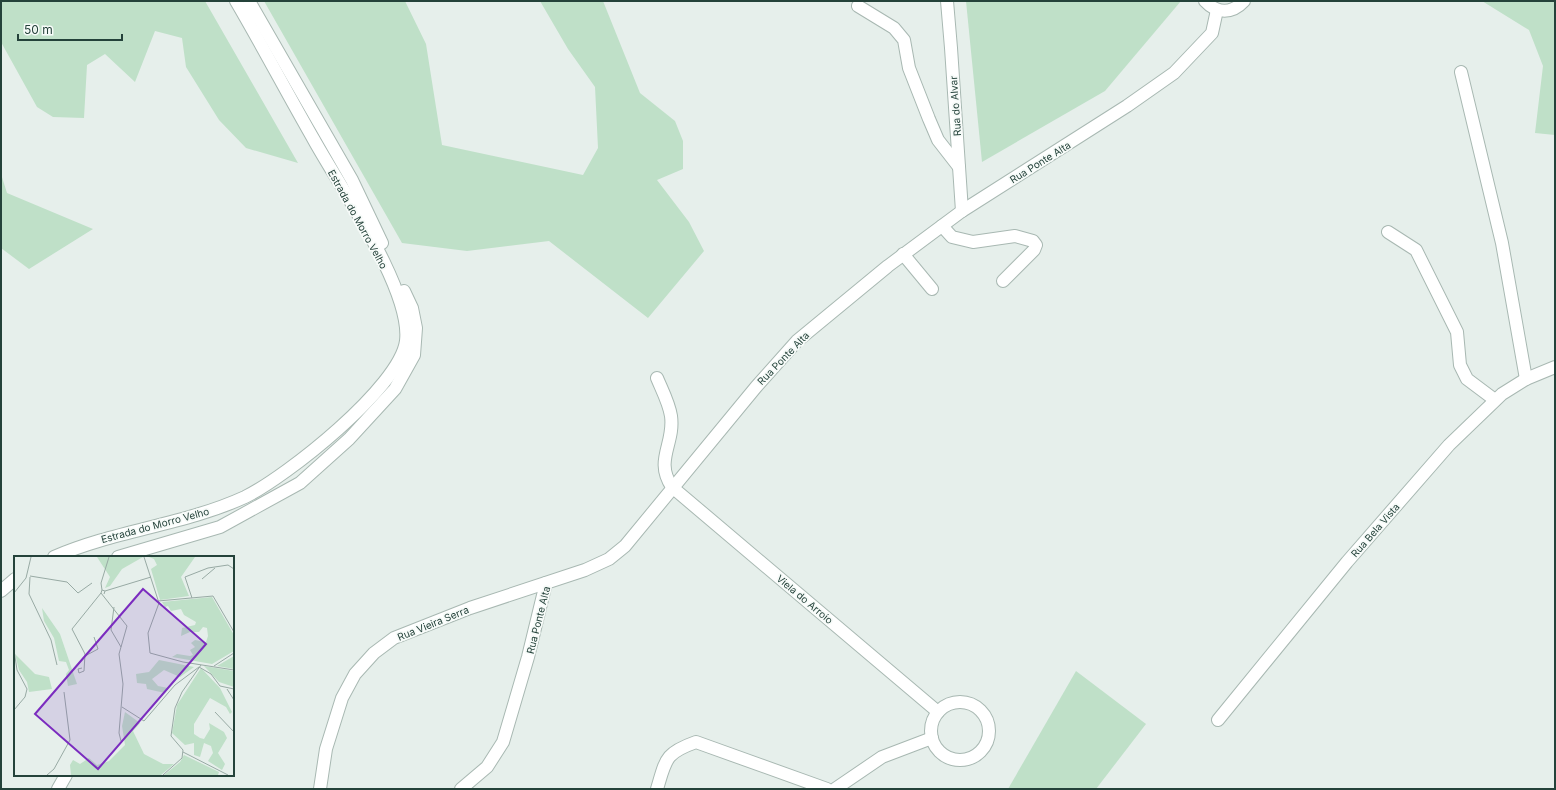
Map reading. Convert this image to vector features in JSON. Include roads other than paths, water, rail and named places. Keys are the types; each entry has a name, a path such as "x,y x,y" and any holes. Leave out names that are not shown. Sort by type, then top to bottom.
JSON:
{"street":[{"name":"Estrada do Morro Velho","path":"57,556 95,541 198,515 245,497 278,478 316,448 372,396 398,364 406,344 407,325 401,299 373,242 313,139 267,53 236,1"},
{"path":"121,556 220,527 300,483 349,439 395,389 414,355 416,328 412,308 399,280 352,180 249,1"},
{"name":"Rua do Alvar","path":"947,1 952,48 962,211"},
{"path":"1205,1 1217,10 1232,10 1244,1"},
{"path":"858,6 894,28 904,40 909,68 929,120 938,140 959,167"},
{"name":"Rua Ponte Alta","path":"461,789 487,767 504,742 528,657 546,583 585,570 609,559 625,546 672,487 756,387 797,341 835,308 962,211 1127,106 1174,73 1212,33 1217,10"},
{"path":"1461,72 1502,243 1526,379"},
{"path":"942,226 952,237 973,242 1015,236 1033,241 1036,245 1034,250 1003,281"},
{"path":"1388,232 1416,250 1457,332 1460,365 1467,379 1495,400"},
{"path":"904,254 932,289"},
{"name":"Rua Bela Vista","path":"1218,720 1347,562 1449,445 1495,400 1526,379 1555,367"},
{"path":"657,378 671,416 671,431 663,466 665,477 672,487"},
{"name":"Viela do Arroio","path":"672,487 938,712"},
{"path":"1,591 14,580"},
{"name":"Rua Vieira Serra","path":"320,789 326,748 342,698 355,674 374,654 394,638 470,608 546,583"},
{"path":"957,702 968,703 977,708 985,716 988,726 988,737 984,747 976,755 966,759 955,759 945,755 936,748 932,738 932,724 938,712 946,705 957,702"},
{"path":"835,789 882,757 932,738"},
{"path":"658,789 666,760 678,748 696,742 827,789"},
{"path":"58,789 65,776"}]}
